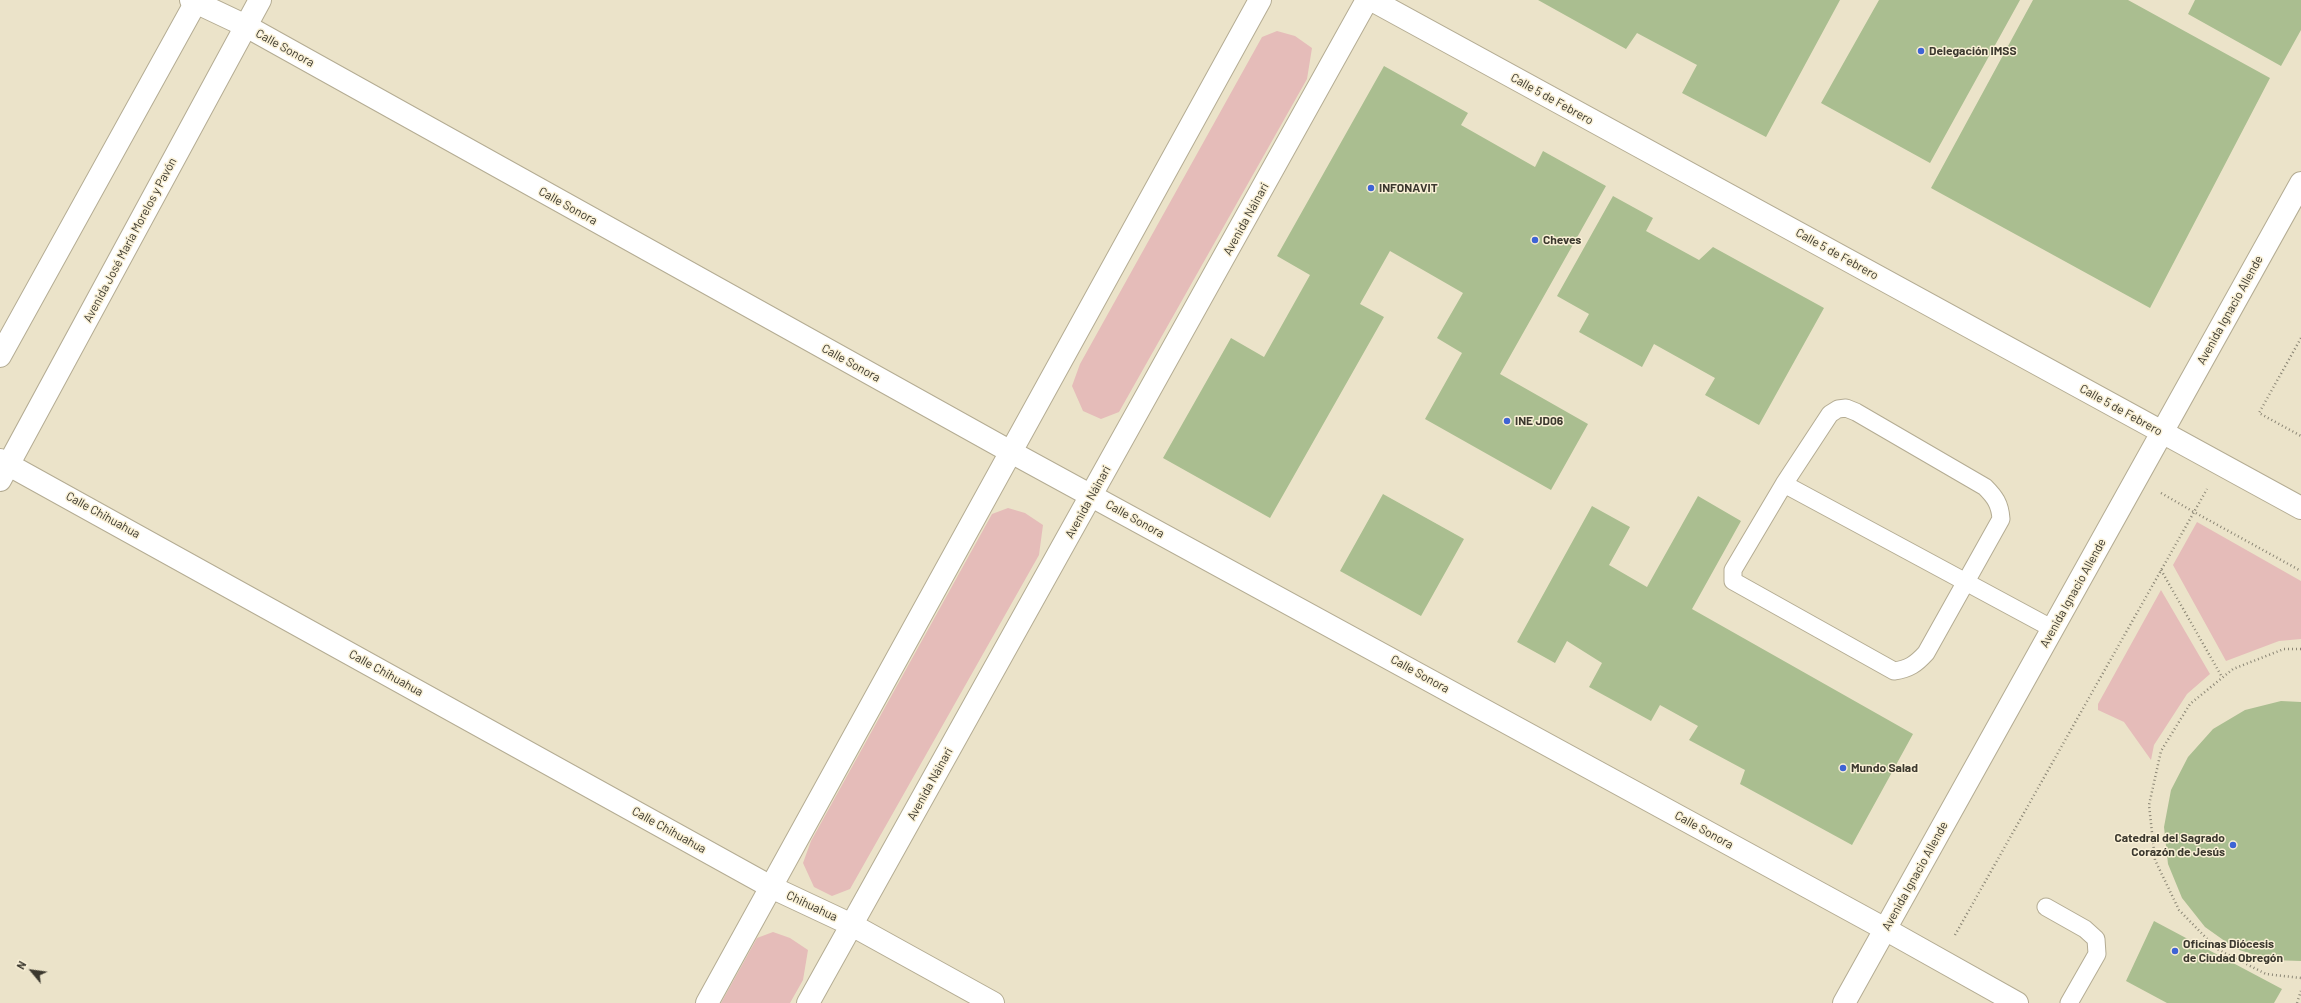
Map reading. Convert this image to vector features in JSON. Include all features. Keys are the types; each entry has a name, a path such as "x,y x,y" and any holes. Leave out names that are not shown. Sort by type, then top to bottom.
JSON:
{"main road":[{"name":"Avenida José María Morelos y Pavón","path":"3,468 260,0"},
{"path":"707,1003 1260,0"},
{"name":"Avenida Náinari","path":"808,1003 1367,0"},
{"name":"Calle 5 de Febrero","path":"1372,0 2301,508"},
{"name":"Calle Sonora","path":"195,1 246,26 1011,452 1885,929 2017,1003"},
{"path":"0,356 195,1"},
{"name":"Avenida Ignacio Allende","path":"1844,1003 2301,183"},
{"name":"Calle Chihuahua","path":"3,468 772,886"},
{"name":"Chihuahua","path":"772,886 852,925"},
{"path":"852,925 993,1003"}],"lane":[{"path":"1846,408 1856,412 1985,487 1995,498 2000,506 2001,519 1966,582 1926,653 1914,665 1905,670 1894,671 1733,582 1734,570 1784,484 1830,414 1838,409 1846,408"},
{"path":"1784,484 2053,628"},
{"path":"2046,907 2084,928 2096,939 2096,954 2069,1003"}],"path":[{"path":"2301,338 2259,413 2301,436"},
{"path":"1953,938 2221,464"},
{"path":"2136,479 2301,571"},
{"path":"2161,570 2222,677"},
{"path":"2301,648 2284,649 2232,668 2190,704 2161,751 2149,805 2155,860 2179,910 2217,949 2266,974 2301,978"},
{"path":"2297,1003 2301,991"}],"shaded area":[{"path":"1277,31 1295,36 1312,48 1307,79 1119,412 1101,419 1083,411 1072,386 1080,364 1262,37"},
{"path":"1008,508 1025,513 1043,525 1039,555 850,889 832,896 814,887 803,863 811,841 992,514"},
{"path":"2197,522 2301,581 2301,639 2279,641 2226,661 2173,565"},
{"path":"2161,590 2210,674 2187,694 2154,745 2151,760 2124,722 2098,710 2098,704"},
{"path":"773,932 790,938 808,950 803,980 790,1003 721,1003 757,938"}],"building":[{"path":"1538,0 1840,0 1766,137 1682,93 1697,65 1637,33 1626,49"},
{"name":"Delegación IMSS","path":"1879,0 2020,0 1930,163 1821,103"},
{"path":"2033,0 2128,0 2270,78 2150,308 1931,188"},
{"path":"2195,0 2301,0 2301,30 2281,66 2188,14"},
{"path":"1384,66 1468,113 1461,125 1535,167 1543,151 1606,186 1500,374 1588,424 1551,490 1425,419 1462,353 1437,338 1463,293 1390,251 1360,304 1384,317 1270,518 1163,458 1231,338 1264,357 1310,275 1277,256"},
{"path":"1613,196 1653,218 1646,231 1699,260 1713,247 1824,308 1759,425 1705,395 1715,378 1654,344 1642,367 1579,332 1589,314 1557,296"},
{"path":"1383,494 1464,539 1421,616 1340,571"},
{"path":"1698,496 1741,521 1692,609 1913,734 1852,845 1740,784 1745,770 1689,740 1698,726 1660,705 1651,721 1589,687 1602,663 1567,641 1555,663 1517,642 1592,506 1630,527 1609,565 1647,587"},
{"name":"Catedral del Sagrado Corazón de Jesús","path":"2281,701 2301,702 2301,961 2271,960 2236,949 2205,927 2182,898 2168,864 2164,827 2171,790 2188,757 2213,729 2245,710"},
{"name":"Oficinas Diócesis de Ciudad Obregón","path":"2154,921 2282,989 2274,1003 2167,1003 2126,981"}],"place":[{"name":"Delegación IMSS","path":"1921,51"},
{"name":"INFONAVIT","path":"1371,188"},
{"name":"Cheves","path":"1535,240"},
{"name":"INE JD06","path":"1507,421"},
{"name":"Mundo Salad","path":"1843,768"},
{"name":"Catedral del Sagrado Corazón de Jesús","path":"2233,845"},
{"name":"Oficinas Diócesis de Ciudad Obregón","path":"2175,951"}]}
